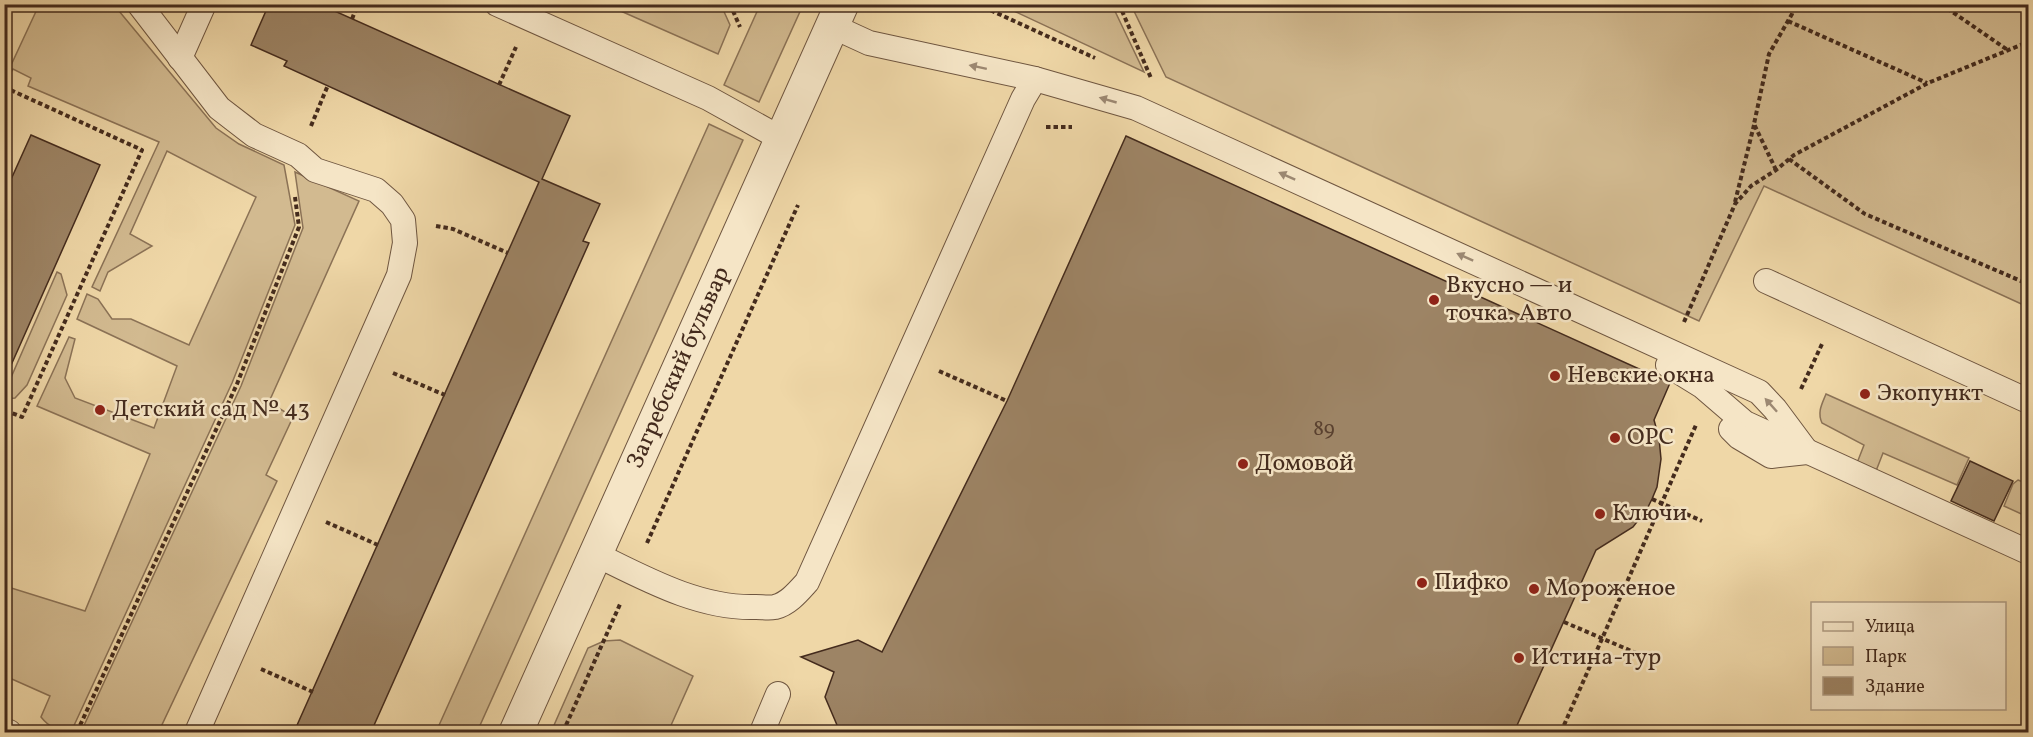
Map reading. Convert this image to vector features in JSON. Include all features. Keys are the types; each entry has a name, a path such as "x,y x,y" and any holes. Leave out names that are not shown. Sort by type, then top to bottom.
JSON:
{"street":[{"name":"Загребский бульвар","path":"516,732 837,15"}],"lane":[{"path":"139,4 219,108 234,121 254,135 298,155 315,170 376,190 392,204 404,220 405,243 399,274 197,732"},
{"path":"180,58 204,4"},
{"path":"497,4 708,98 782,139"},
{"path":"837,15 869,44 1035,79 1153,115 1759,392 1807,452"},
{"path":"597,555 695,597 738,608 775,607 793,597 807,582 1023,99 1035,79"},
{"path":"1766,281 2028,401"},
{"path":"1592,315 1600,335 1677,369 1719,400 1745,423 2028,552"},
{"path":"762,732 778,694"},
{"path":"4,730 9,732"}],"path":[{"path":"352,19 358,4"},
{"path":"730,4 740,27"},
{"path":"1119,4 1155,86 1153,115"},
{"path":"1684,322 1735,204 1769,54 1796,4"},
{"path":"1941,4 2009,51"},
{"path":"1788,21 1928,83"},
{"path":"1735,204 1751,186 1789,159 1928,83 2028,42"},
{"path":"298,155 328,85"},
{"path":"4,87 142,150 22,417 4,410"},
{"path":"1754,124 1776,170"},
{"path":"1789,159 1865,214 2028,284"},
{"path":"77,732 237,384 299,227 294,192"},
{"path":"563,732 802,195"},
{"path":"404,220 453,229 508,253"},
{"path":"1786,423 1837,313"},
{"path":"908,357 1006,401"},
{"path":"362,358 445,395"},
{"path":"1561,732 1698,420"},
{"path":"1652,499 1702,521"},
{"path":"296,508 378,545"},
{"path":"1564,622 1643,656"},
{"path":"231,655 312,692"}],"green space":[{"path":"39,5 114,5 216,128 239,144 284,165 295,225 232,383 71,732 54,728 41,717 50,696 5,676 5,586 85,611 150,454 37,406 69,337 75,339 65,378 75,398 154,428 177,366 77,319 87,294 98,299 112,319 131,319 189,345 256,197 167,151 130,234 152,246 108,272 100,291 92,287 159,142 28,86 31,78 13,69 8,77 6,76"},
{"path":"607,5 721,5 730,25 718,54"},
{"path":"760,5 803,5 759,102 724,85"},
{"path":"1001,5 1112,5 1144,72"},
{"path":"1131,5 2028,5 2028,307 1764,186 1699,321 1166,77"},
{"path":"709,124 743,140 477,732 436,732"},
{"path":"295,172 359,201 269,402 293,417 266,475 277,481 160,729 162,732 81,732 241,386 303,228"},
{"path":"57,272 61,274 67,295 27,385 15,398 5,399 5,381 9,382"},
{"path":"1826,394 1969,458 1957,485 1883,453 1876,471 1857,463 1864,445 1822,423 1820,412"},
{"path":"2018,480 2028,484 2028,517 2004,506 2013,484"},
{"path":"620,640 693,676 668,732 551,732 588,648 604,641"}],"building":[{"path":"269,4 319,4 570,116 542,179 600,204 583,241 589,243 371,732 294,732 539,182 284,66 287,61 251,45"},
{"path":"31,135 100,165 4,381 4,195"},
{"path":"1126,136 1670,383 1654,420 1661,459 1657,487 1652,499 1633,527 1596,550 1514,732 840,732 825,697 834,672 801,657 858,640 882,652 1007,401"},
{"path":"1970,461 2013,481 1994,521 1951,501"}],"place":[{"name":"Вкусно — и точка. Авто","path":"1434,300"},
{"name":"Невские окна","path":"1555,376"},
{"name":"Экопункт","path":"1865,394"},
{"name":"Детский сад № 43","path":"100,410"},
{"name":"ОРС","path":"1615,438"},
{"name":"Домовой","path":"1243,464"},
{"name":"Ключи","path":"1600,514"},
{"name":"Пифко","path":"1422,583"},
{"name":"Мороженое","path":"1534,589"},
{"name":"Истина-тур","path":"1519,658"}]}
